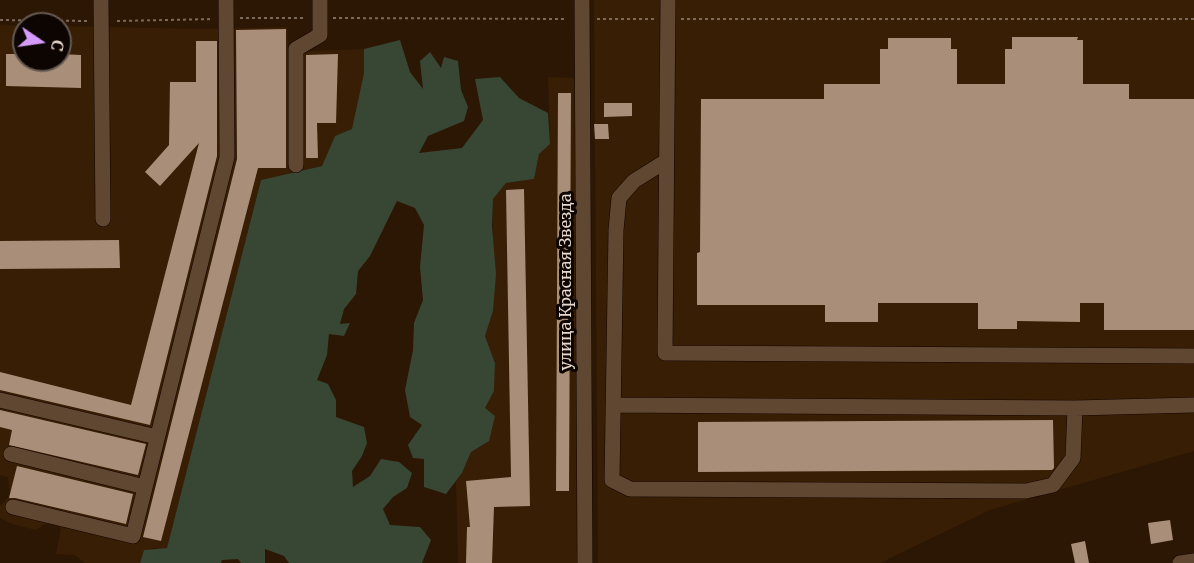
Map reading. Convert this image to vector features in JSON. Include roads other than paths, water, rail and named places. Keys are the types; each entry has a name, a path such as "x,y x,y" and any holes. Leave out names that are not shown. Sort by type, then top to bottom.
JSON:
{"street":[{"path":"101,0 103,219"},
{"path":"13,507 133,536 227,157 226,0"},
{"path":"296,165 296,49 320,34 320,0"},
{"name":"улица Красная Звезда","path":"582,0 585,563"},
{"path":"668,0 665,353 1194,356"},
{"path":"666,161 634,181 619,198 616,230 612,480 630,489 1026,491 1053,485 1072,458 1075,408"},
{"path":"0,400 157,437"},
{"path":"613,405 1075,408 1194,405"},
{"path":"11,454 145,487"},
{"path":"1180,563 1194,561"}]}
